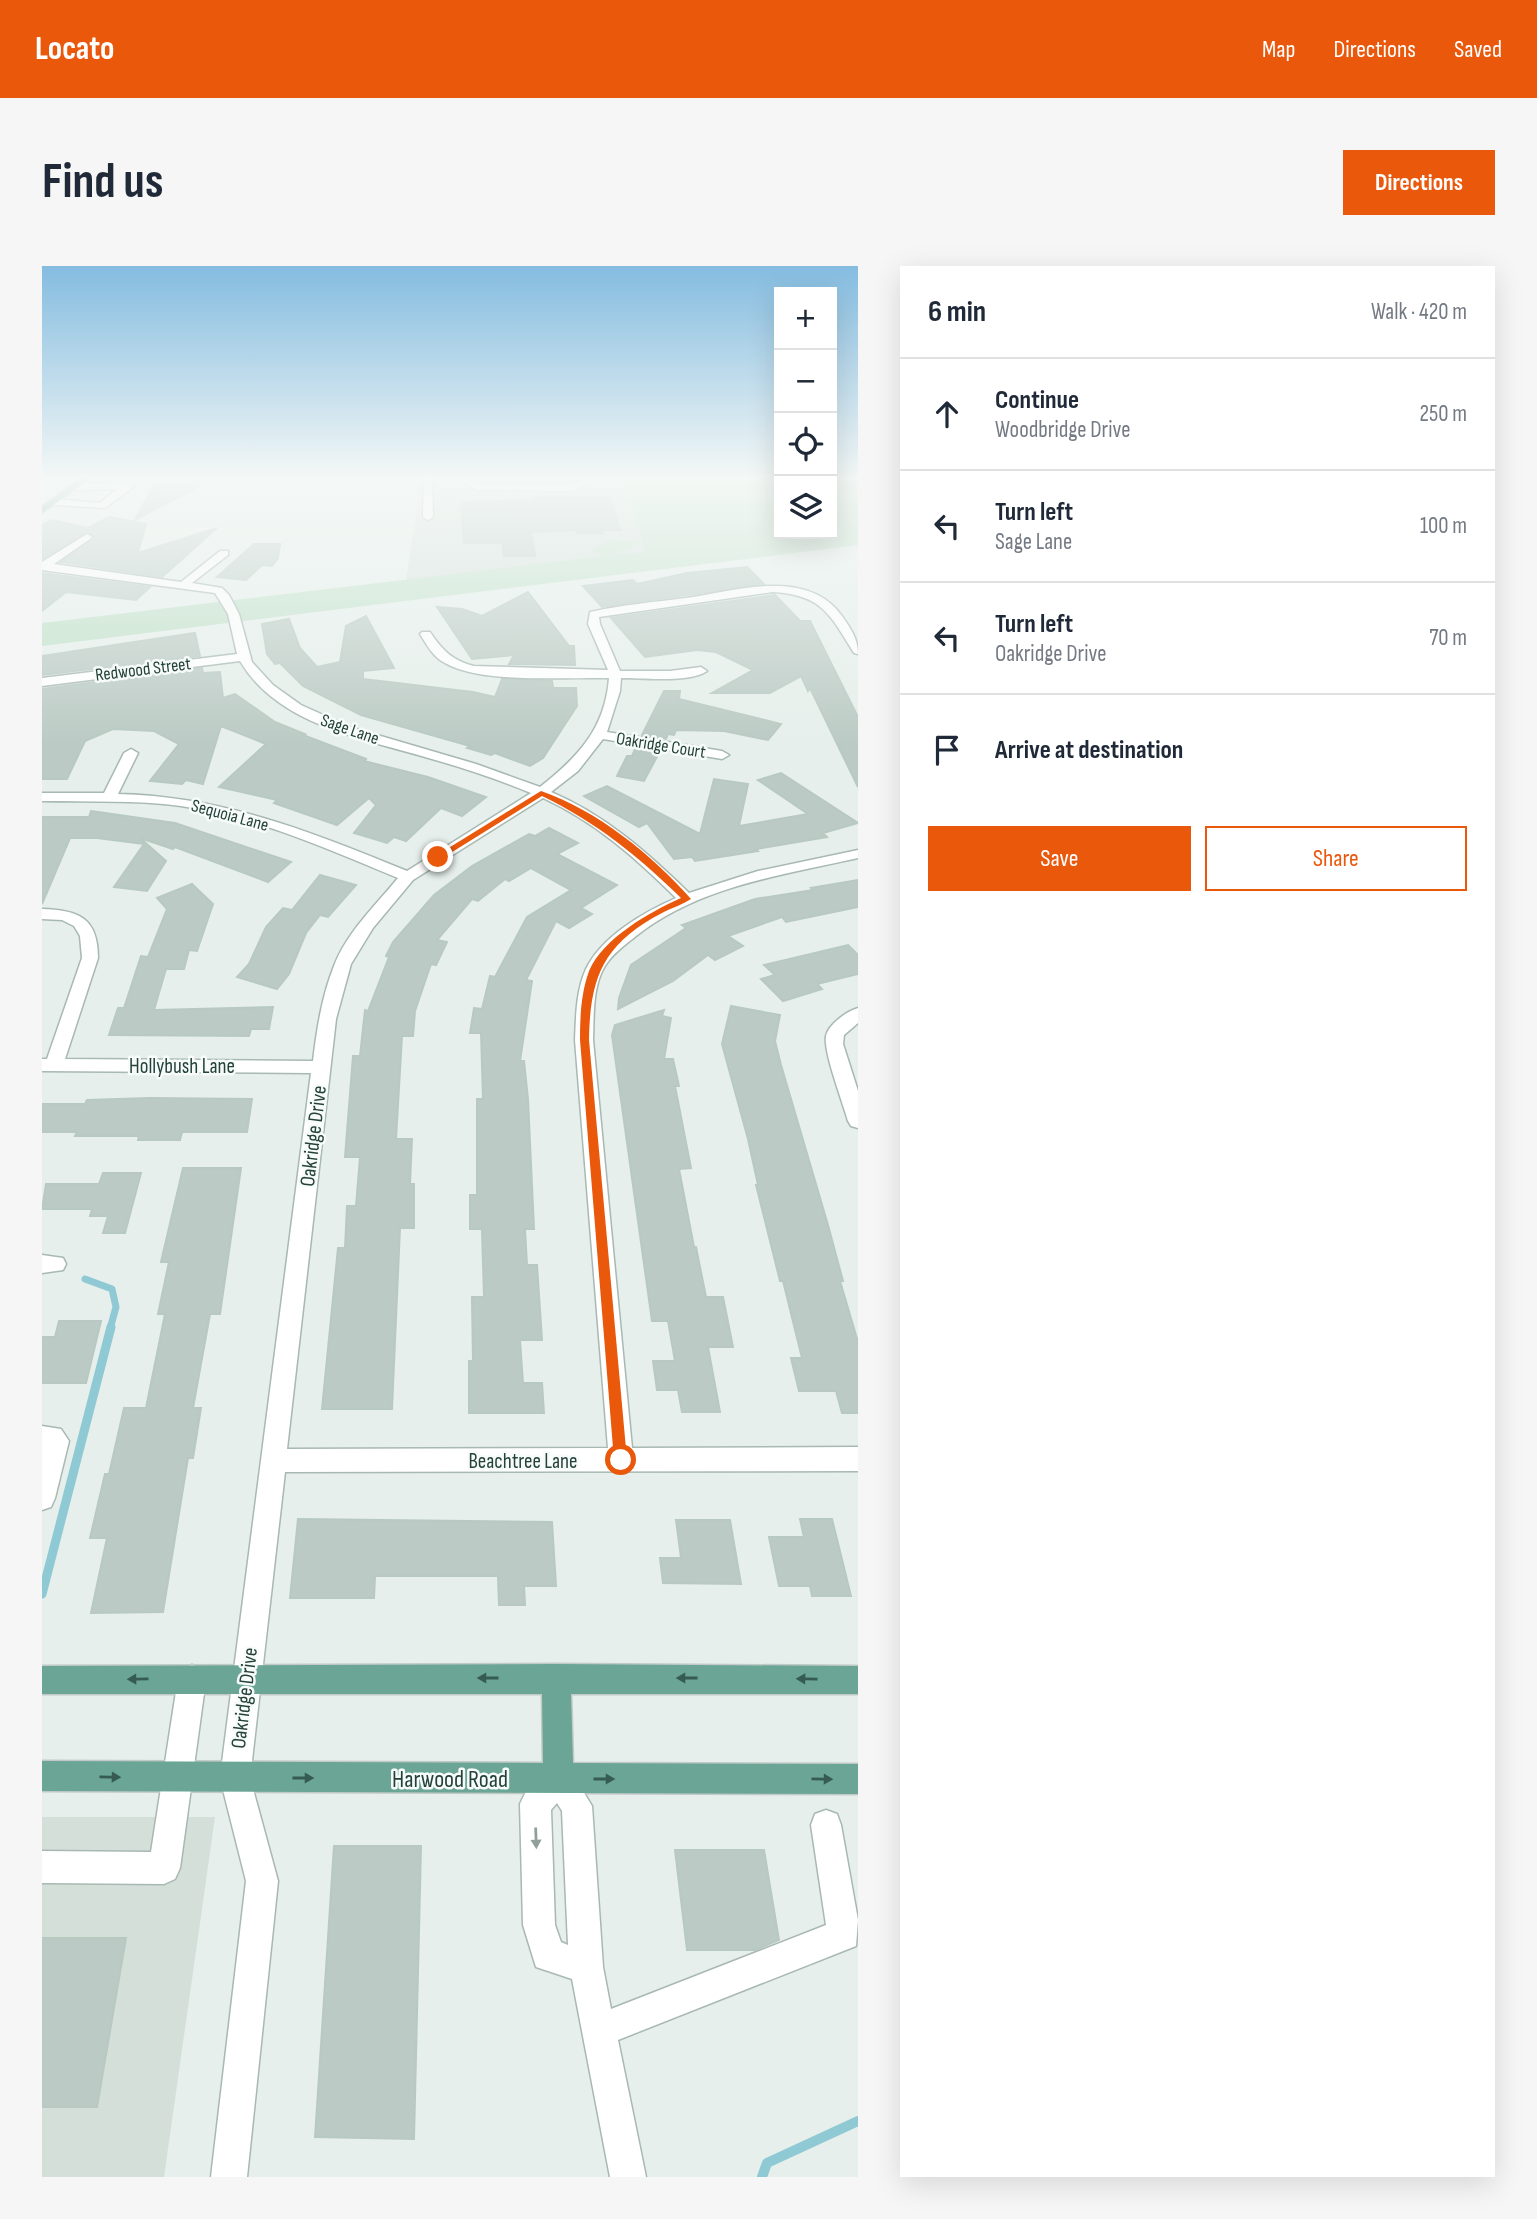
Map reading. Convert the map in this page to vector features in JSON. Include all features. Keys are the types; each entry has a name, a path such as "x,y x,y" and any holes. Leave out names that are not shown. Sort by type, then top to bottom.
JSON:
{"main road":[{"path":"556,1678 558,1779"},
{"path":"42,1680 858,1680"},
{"name":"Harwood Road","path":"42,1776 858,1779"}],"street":[{"name":"Sage Lane","path":"52,567 218,590 228,598 244,657 264,681 289,702 310,715 475,769 541,793 585,814 654,867 686,899"},
{"path":"185,584 206,567"},
{"path":"615,674 593,619 597,612 773,589 794,590 813,595 828,604 858,651"},
{"path":"426,634 440,657 469,669 507,673 670,676 701,671"},
{"name":"Redwood Street","path":"42,682 244,657"},
{"name":"Oakridge Drive","path":"235,1778 327,1018 343,964 366,926 408,877 541,793 573,768 600,735 608,718 615,674"},
{"name":"Oakridge Court","path":"600,735 722,755"},
{"path":"110,798 131,753"},
{"name":"Sequoia Lane","path":"42,797 179,802 232,813 328,844 408,877"},
{"path":"621,1460 586,1054 585,1009 594,971 602,957 631,930 657,912 686,899 794,868 858,854"},
{"path":"42,914 65,916 79,921 88,930 91,943 90,958 48,1065"},
{"path":"858,1014 835,1033 834,1044 837,1062 858,1121"},
{"name":"Hollybush Lane","path":"48,1065 322,1067"},
{"path":"42,1437 52,1437 57,1441 42,1498"},
{"name":"Beachtree Lane","path":"273,1461 858,1459"},
{"path":"42,1867 164,1868 192,1679"},
{"path":"229,2177 262,1881 235,1778"},
{"path":"586,1967 548,1955 539,1925 535,1804 558,1779 577,1806 586,1967 628,2177"},
{"path":"598,2031 844,1934 825,1825"}],"shaded area":[{"path":"408,567 515,567 406,580"},
{"path":"42,1817 215,1817 164,2177 42,2177"}],"green space":[{"path":"511,567 679,567 42,646 42,623"}],"building":[{"path":"96,567 173,567 162,577"},
{"path":"228,567 260,567 246,580 217,577"},
{"path":"747,567 764,584 602,607 583,586 633,580 637,584 687,573"},
{"path":"42,573 150,587 136,600 66,592 42,611"},
{"path":"528,592 569,646 574,646 575,665 509,664 514,655 472,659 437,607 462,609 482,616"},
{"path":"775,595 800,621 810,621 858,717 858,787 810,688 808,691 801,676 770,693 712,693 753,670 716,652 697,650 645,657 611,618"},
{"path":"366,616 394,668 363,671 363,679 495,697 502,679 552,681 553,688 576,688 577,706 543,758 530,766 495,753 491,755 467,748 470,746 361,715 303,686 280,663 275,664 267,654 262,624 289,619 300,648 317,667 340,662 346,626"},
{"path":"195,633 200,656 42,675 42,656"},
{"path":"202,668 203,673 220,672 223,698 235,694 275,722 305,734 303,735 366,759 364,761 428,777 486,797 462,816 441,808 406,841 394,837 387,843 354,833 376,805 369,798 337,825 274,803 277,800 219,787 266,744 221,726 203,784 186,780 182,784 150,781 179,744 154,731 113,729 85,741 67,779 42,779 42,689"},
{"path":"664,691 680,691 679,699 781,724 768,740 724,731 676,730 674,735 668,734 666,739 642,735"},
{"path":"636,747 660,751 644,781 617,776 627,756 632,756"},
{"path":"781,773 858,823 823,833 827,837 756,849 758,851 695,861 692,857 674,859 647,823 639,827 584,796 607,786 700,834 714,779 748,784 739,826 808,814 758,780"},
{"path":"91,811 175,823 291,862 268,882 175,847 173,849 140,838 166,861 147,891 114,887 144,844 97,838 70,838 42,904 42,817 89,817"},
{"path":"549,828 578,843 557,854 617,885 581,908 592,914 569,928 556,921 526,980 532,981 520,1061 524,1061 528,1099 534,1229 525,1229 527,1265 537,1265 542,1340 520,1340 523,1383 542,1383 544,1413 469,1413 469,1361 473,1361 472,1297 484,1297 482,1229 470,1229 470,1195 477,1195 477,1099 483,1099 481,1033 470,1033 474,1008 482,1009 490,976 495,977 527,917 571,890 531,868 509,881 505,879 478,901 472,899 437,940 447,942 436,965 431,964 415,1011 413,1036 402,1036 396,1139 412,1139 410,1184 414,1184 414,1228 400,1228 392,1409 322,1409 338,1248 345,1248 347,1206 356,1206 360,1157 345,1157 353,1056 360,1056 365,1010 368,1011 389,957 386,956 393,942 434,895 472,866 529,834 535,836"},
{"path":"320,875 356,885 328,917 320,915 306,933 289,974 277,989 237,977 249,964 266,927 283,908 292,910"},
{"path":"858,880 858,907 786,922 782,917 728,936 743,946 715,960 708,955 673,981 618,1009 619,998 631,965 686,928 682,925 755,899"},
{"path":"192,884 213,904 197,951 189,950 184,969 166,969 154,1010 273,1007 269,1029 251,1029 249,1036 109,1035 118,1008 124,1008 141,956 148,957 167,909 157,898"},
{"path":"848,945 858,955 858,974 817,984 822,989 783,1001 761,979 775,975 764,965"},
{"path":"731,1006 780,1015 775,1041 828,1225 843,1281 840,1281 858,1342 858,1413 842,1413 836,1391 799,1391 791,1358 802,1358 783,1281 780,1281 756,1185 748,1139 722,1044"},
{"path":"664,1010 662,1016 671,1018 664,1059 673,1059 679,1086 675,1086 691,1168 679,1169 694,1247 706,1297 723,1297 733,1347 708,1347 720,1412 682,1412 678,1390 657,1390 653,1361 675,1361 668,1321 652,1321 612,1035 615,1025"},
{"path":"252,1099 247,1132 182,1132 180,1140 138,1140 139,1136 75,1136 77,1132 42,1132 42,1104 85,1104 87,1100"},
{"path":"183,1168 241,1168 220,1314 210,1314 193,1408 201,1408 193,1458 188,1458 163,1612 91,1613 107,1538 90,1538 105,1474 109,1474 124,1408 146,1408 165,1314 158,1314 169,1262 161,1262"},
{"path":"103,1173 141,1173 125,1233 103,1233 108,1216 90,1216 92,1209 42,1209 46,1184 99,1184"},
{"path":"59,1321 101,1321 86,1383 42,1383 42,1337 55,1337"},
{"path":"298,1519 552,1522 556,1586 524,1586 525,1605 499,1605 498,1576 375,1576 374,1598 290,1598"},
{"path":"800,1519 832,1519 851,1596 812,1596 810,1586 779,1586 769,1537 804,1537"},
{"path":"676,1520 730,1520 741,1584 663,1583 660,1558 681,1558"},
{"path":"334,1846 421,1846 414,2139 315,2137"},
{"path":"675,1850 764,1850 779,1940 755,1950 687,1950"},
{"path":"42,1938 126,1938 97,2107 42,2107"}],"waterway":[{"path":"85,1279 112,1289 116,1307 110,1329"},
{"path":"42,1594 111,1327"},
{"path":"762,2177 767,2163 858,2121"}],"route":[{"path":"438,857 541,793 585,814 613,833 654,867 686,899 657,912 631,930 602,957 594,971 585,1009 584,1040 621,1460"}]}
